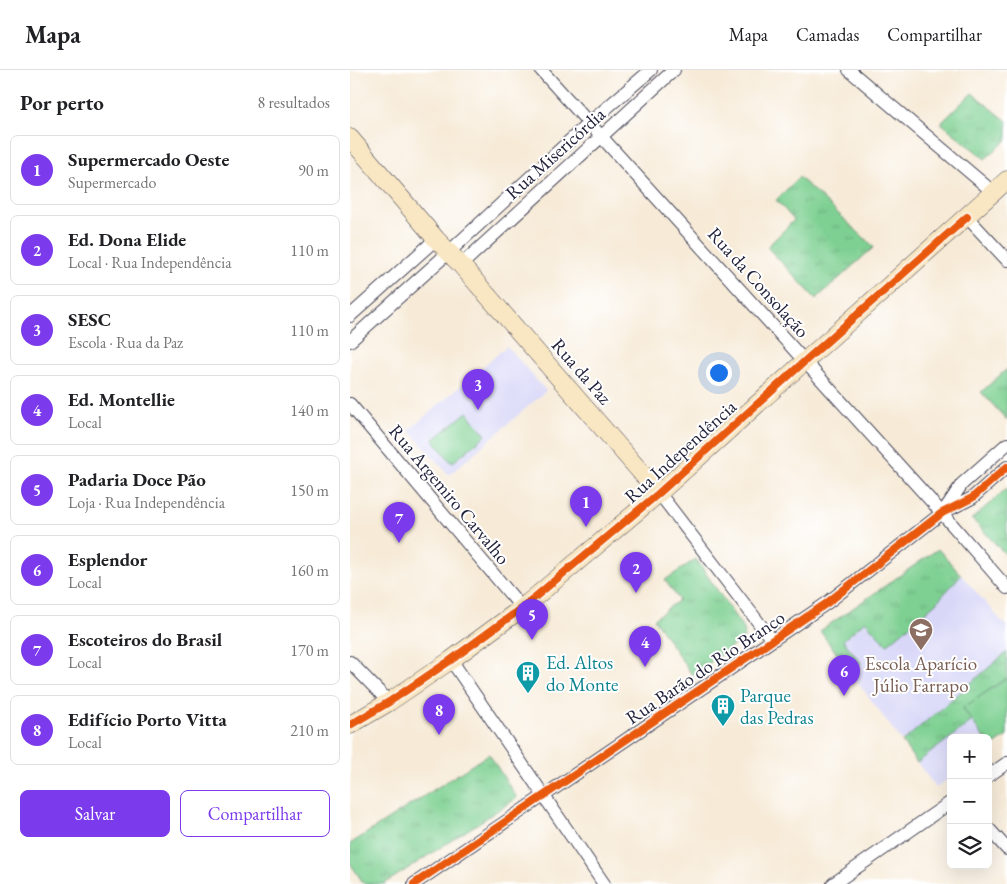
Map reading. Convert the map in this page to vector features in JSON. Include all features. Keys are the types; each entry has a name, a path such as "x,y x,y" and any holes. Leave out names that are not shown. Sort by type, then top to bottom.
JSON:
{"street":[{"name":"Rua da Consolação","path":"541,70 942,513 1007,588"},
{"name":"Rua Misericórdia","path":"455,258 515,191 650,70"},
{"name":"Rua Misericórdia","path":"455,258 527,204 674,70"},
{"path":"849,70 993,192"},
{"name":"Rua da Paz","path":"350,138 659,493 772,640"},
{"name":"Rua Independência","path":"350,725 389,702 451,660 522,608 659,493 1007,180"},
{"path":"515,191 527,204"},
{"path":"966,216 1007,260"},
{"path":"350,316 436,239"},
{"path":"350,341 383,312 455,258"},
{"path":"370,298 383,312"},
{"name":"Rua Argemiro Carvalho","path":"350,404 522,608"},
{"name":"Rua Barão do Rio Branco","path":"942,513 962,484 1007,444"},
{"name":"Rua Barão do Rio Branco","path":"414,884 827,603 942,513 972,498 1007,468"},
{"path":"451,660 604,884"},
{"path":"350,662 389,702"},
{"path":"992,773 1007,763"},
{"path":"834,884 947,805"},
{"path":"992,832 1007,849"}],"shaded area":[{"path":"507,346 546,391 449,475 409,430"},
{"name":"Escola Aparício Júlio Farrapo","path":"938,549 1007,627 1007,736 992,746 992,734 947,734 947,780 936,788 820,631"}],"green space":[{"path":"972,93 1007,121 1007,140 985,159 941,123"},
{"path":"799,177 874,247 816,299 767,247 794,220 776,200"},
{"path":"1007,369 1007,420 981,392"},
{"path":"467,412 486,435 452,463 433,440"},
{"path":"1007,488 1007,556 972,519"},
{"path":"938,549 961,575 936,603 887,645 865,621 843,640 861,663 850,672 820,631"},
{"path":"696,559 745,631 744,638 692,675 654,619 679,600 665,580"},
{"path":"1007,652 1007,678 963,708 972,721 955,734 947,734 947,740 917,763 902,742"},
{"path":"1007,678 1007,736 992,746 992,734 981,734 963,708"},
{"path":"489,754 517,798 384,884 364,884 350,863 350,844"}],"cycle path":[{"path":"350,725 389,702 451,660 522,608 659,493 967,217"},
{"path":"414,884 827,603 942,513 972,498 1007,467"}],"place":[{"name":"SESC","path":"478,410"},
{"name":"Supermercado Oeste","path":"586,527"},
{"name":"Escoteiros do Brasil","path":"399,543"},
{"name":"Ed. Dona Elide","path":"636,593"},
{"name":"Padaria Doce Pão","path":"532,640"},
{"name":"Escola Aparício Júlio Farrapo","path":"921,651"},
{"name":"Ed. Montellie","path":"645,667"},
{"name":"Ed. Altos do Monte","path":"528,694"},
{"name":"Esplendor","path":"844,696"},
{"name":"Parque das Pedras","path":"723,727"},
{"name":"Edifício Porto Vitta","path":"439,735"}]}
